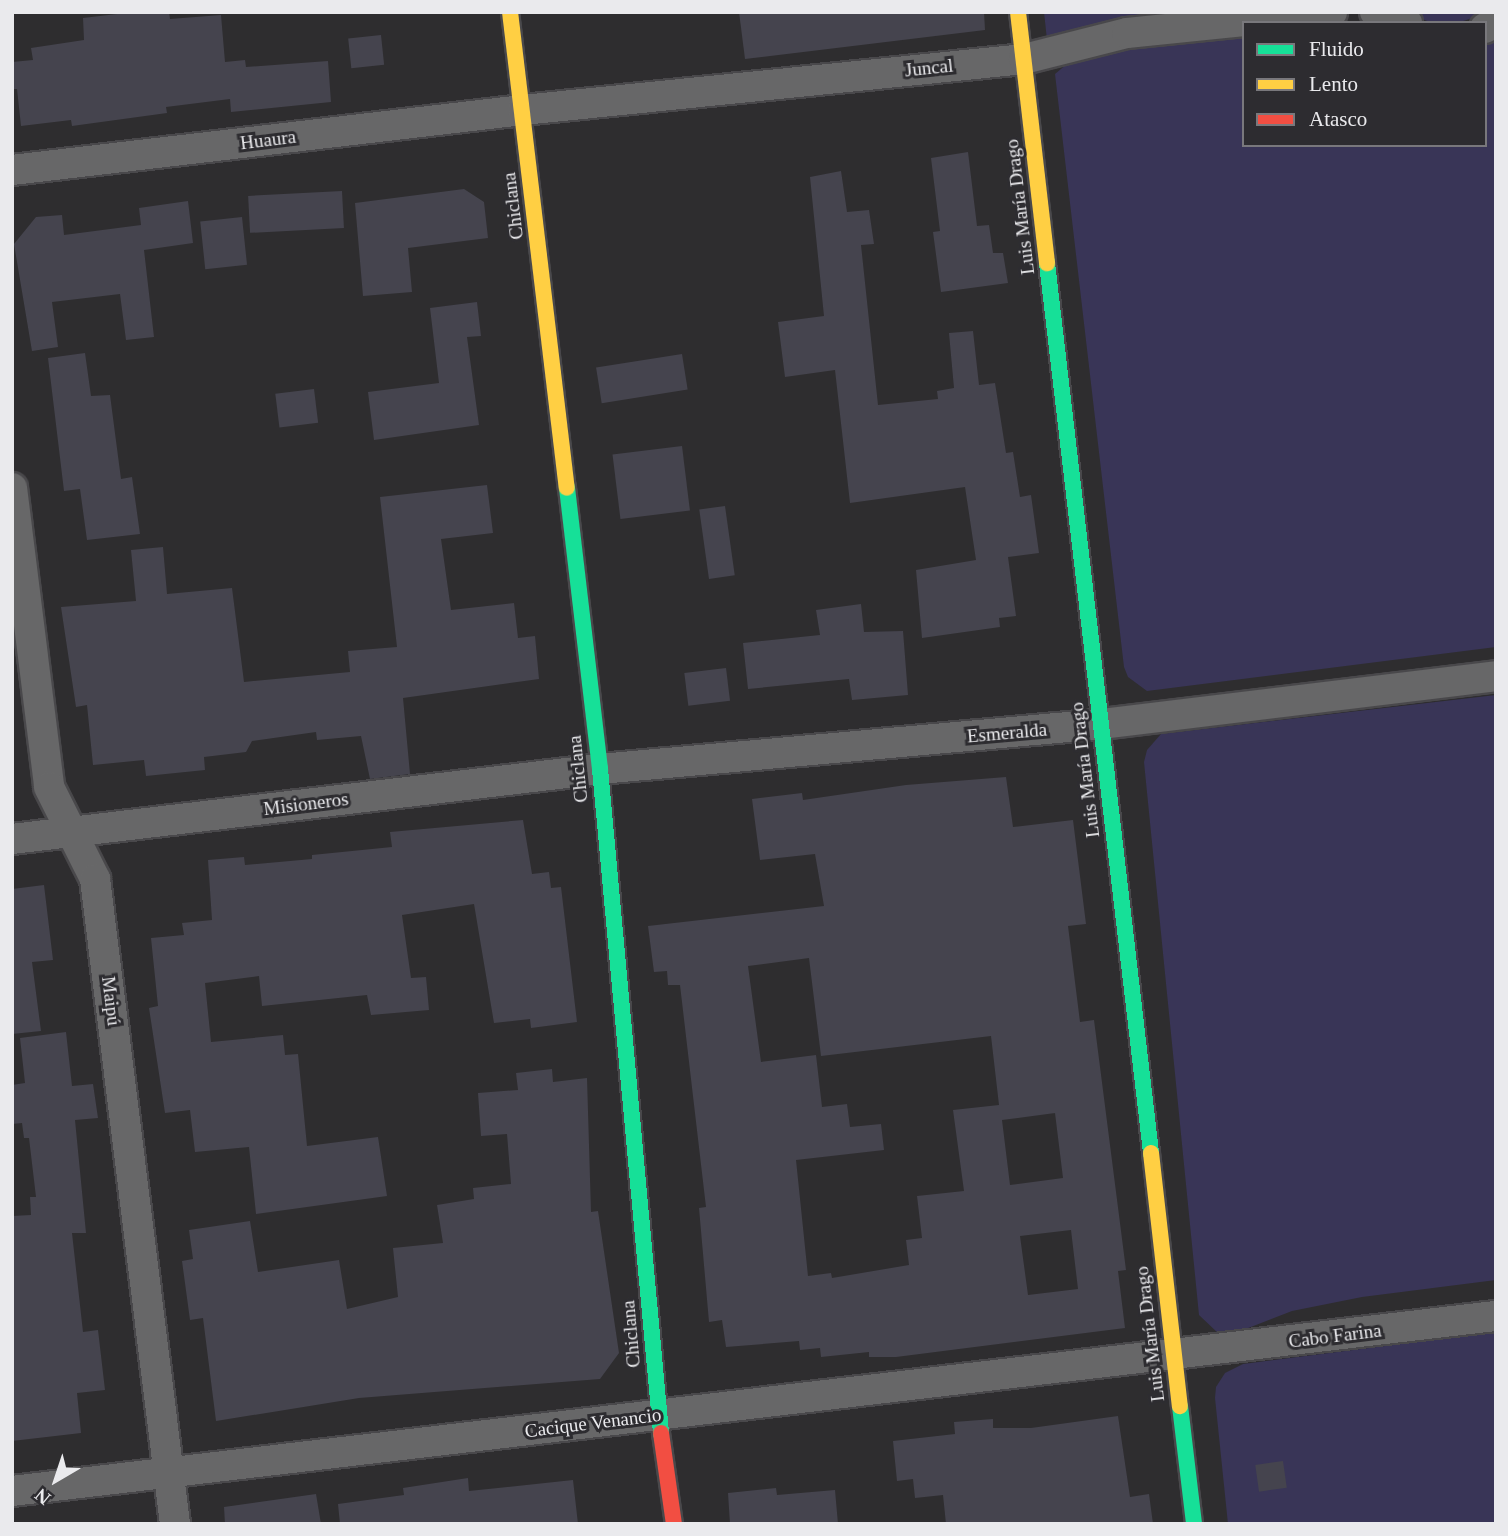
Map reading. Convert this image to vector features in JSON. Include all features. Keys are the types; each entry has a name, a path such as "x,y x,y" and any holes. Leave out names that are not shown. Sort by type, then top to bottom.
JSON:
{"street":[{"name":"Chiclana","path":"510,12 600,769 659,1415 674,1524"},
{"name":"Luis María Drago","path":"1018,12 1194,1524"},
{"name":"Juncal","path":"1244,21 1332,12"},
{"path":"1375,12 1401,21"},
{"name":"Juncal","path":"523,110 1024,59 1127,33 1242,21"},
{"name":"Huaura","path":"12,170 523,110"},
{"name":"Maipú","path":"12,488 49,787 95,879 175,1524"},
{"name":"Esmeralda","path":"600,769 1101,724 1496,676"},
{"name":"Misioneros","path":"12,839 600,769"},
{"name":"Cabo Farina","path":"1174,1356 1496,1316"},
{"name":"Cacique Venancio","path":"12,1491 1174,1356"}],"shaded area":[{"path":"1044,12 1249,12 1109,21 1088,26 1048,49"},
{"path":"1402,12 1491,12 1463,21 1427,21"},
{"path":"1242,28 1242,147 1487,147 1487,38 1496,35 1496,647 1147,691 1128,677 1124,667 1055,74 1074,58 1096,49"},
{"path":"1496,695 1496,1280 1362,1297 1292,1311 1238,1332 1219,1334 1199,1315 1144,762 1147,750 1161,734"},
{"path":"1496,1332 1496,1524 1228,1524 1215,1398 1216,1387 1225,1373 1243,1364"}],"building":[{"path":"134,12 169,12 170,19 221,15 225,62 245,60 246,67 328,61 331,102 231,112 230,99 166,107 167,113 72,126 71,120 21,126 17,89 12,89 12,62 33,60 31,48 84,40 83,18"},
{"path":"739,12 984,12 985,30 745,59"},
{"path":"381,35 384,65 351,68 348,38"},
{"path":"968,152 977,226 989,225 993,253 1003,253 1008,283 941,292 933,232 940,231 931,158"},
{"path":"841,171 847,212 869,210 874,244 861,245 878,405 938,399 937,391 954,388 949,333 973,331 979,385 995,383 1006,453 1013,452 1020,497 1031,495 1039,553 1008,557 1016,616 999,618 1000,627 922,638 916,570 976,560 965,487 850,503 835,370 785,377 778,322 824,316 810,177"},
{"path":"464,189 484,202 488,238 408,248 412,292 363,296 355,203"},
{"path":"342,191 344,228 250,233 248,196"},
{"path":"188,201 193,243 144,250 154,337 126,340 120,294 52,302 58,347 32,351 14,244 36,217 62,215 64,235 141,225 139,208"},
{"path":"242,217 247,265 205,269 200,221"},
{"path":"477,302 481,336 467,337 479,425 374,440 368,392 439,383 430,308"},
{"path":"85,353 91,396 110,395 121,479 132,477 140,534 87,540 80,489 64,491 48,358"},
{"path":"682,354 688,390 602,403 596,368"},
{"path":"314,389 318,423 279,427 275,394"},
{"path":"682,446 690,511 620,519 613,455"},
{"path":"487,485 493,533 441,539 451,610 514,603 518,638 535,636 539,679 403,698 410,774 370,779 361,736 317,740 316,732 252,741 246,752 204,757 205,770 146,776 144,760 93,765 87,705 76,707 61,607 136,601 131,550 163,547 167,594 232,588 244,682 350,672 348,651 397,647 380,497"},
{"path":"725,506 735,575 709,579 699,510"},
{"path":"861,604 864,632 903,631 908,695 852,700 849,679 748,689 743,643 820,635 816,610"},
{"path":"726,668 730,701 688,706 684,673"},
{"path":"1006,777 1013,827 1073,820 1086,924 1068,926 1080,1022 1094,1020 1126,1270 1118,1271 1125,1328 896,1357 869,1357 869,1352 821,1357 820,1348 800,1350 799,1341 726,1347 722,1320 709,1322 699,1208 706,1207 680,985 668,985 667,971 654,972 648,926 824,906 815,854 760,860 752,799 802,793 803,800 906,785","holes":["809,958 821,1056 991,1036 999,1105 953,1110 964,1191 917,1196 922,1238 906,1240 909,1265 832,1278 831,1273 808,1276 796,1160 884,1150 881,1124 850,1127 847,1104 822,1107 816,1055 761,1062 748,966","1055,1113 1063,1178 1010,1185 1002,1120","1071,1230 1078,1289 1028,1295 1020,1236"]},
{"path":"523,820 532,874 549,872 551,888 561,887 577,1022 531,1028 530,1019 494,1023 474,904 402,915 411,978 426,977 429,1010 371,1015 367,995 262,1006 259,976 205,983 211,1042 283,1035 285,1055 298,1054 307,1146 378,1137 387,1196 256,1214 249,1147 195,1152 190,1110 165,1113 149,1008 158,1006 151,938 184,935 182,923 212,920 208,860 244,857 245,865 312,859 312,855 392,847 390,832"},
{"path":"44,885 53,960 32,962 41,1031 12,1034 12,889"},
{"path":"66,1032 72,1086 93,1084 98,1118 75,1120 86,1233 72,1233 83,1332 98,1330 105,1390 77,1393 81,1433 12,1441 12,1216 31,1215 30,1197 36,1197 29,1138 24,1138 22,1123 12,1124 12,1085 25,1083 20,1038"},
{"path":"552,1069 553,1082 587,1078 591,1212 598,1211 619,1353 600,1379 359,1398 216,1421 203,1318 190,1320 182,1261 193,1259 189,1230 250,1221 258,1272 339,1260 347,1309 398,1297 393,1248 443,1243 437,1205 474,1199 473,1188 511,1184 507,1134 481,1136 478,1093 518,1090 516,1073"},
{"path":"1118,1416 1130,1497 1149,1494 1153,1524 946,1524 943,1495 915,1498 913,1479 897,1481 893,1441 955,1434 954,1422 993,1419 993,1428 1031,1428"},
{"path":"1283,1461 1287,1488 1259,1492 1255,1465"},
{"path":"468,1478 469,1491 573,1480 578,1524 340,1524 338,1504 404,1495 403,1488"},
{"path":"776,1488 777,1495 835,1490 838,1524 730,1524 728,1493"},
{"path":"316,1494 321,1524 225,1524 224,1507"}],"traffic: fast":[{"path":"1047,263 1151,1153"},
{"path":"567,488 600,769 661,1433"},
{"path":"1180,1406 1194,1524"}],"traffic: slow":[{"path":"510,12 567,488"},
{"path":"1018,12 1047,263"},
{"path":"1151,1153 1180,1406"}],"traffic: jam":[{"path":"661,1433 674,1524"}]}
